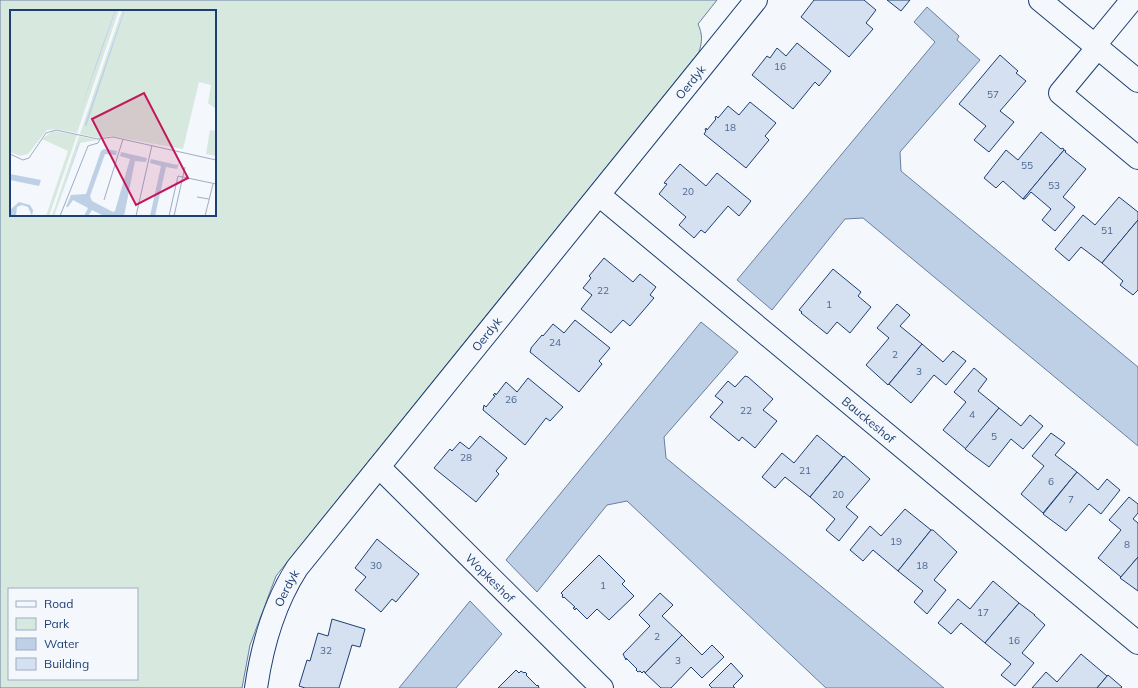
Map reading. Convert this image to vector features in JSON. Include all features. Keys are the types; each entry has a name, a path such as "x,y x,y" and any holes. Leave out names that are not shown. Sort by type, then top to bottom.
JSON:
{"street":[{"name":"Oerdyk","path":"256,688 265,641 286,585 297,568 756,0"},
{"path":"1040,0 1138,81"},
{"path":"1132,0 1060,93 1138,158"},
{"name":"Bauckeshof","path":"599,196 1138,643"},
{"name":"Wopkeshof","path":"379,467 602,688"}],"green space":[{"path":"0,0 717,0 698,24 702,38 699,52 276,576 250,645 242,688 0,688"}],"water":[{"path":"927,7 959,36 957,40 980,60 900,152 901,171 1138,367 1138,446 863,218 845,219 772,310 737,280 935,42 914,22"},
{"path":"701,322 738,352 664,437 666,458 944,688 826,688 627,501 607,505 537,592 506,560"},
{"path":"470,601 502,634 456,688 399,688"}],"building":[{"path":"814,0 864,0 876,10 866,23 873,29 849,57 801,17"},
{"path":"887,0 910,0 901,11"},
{"path":"797,43 831,71 819,86 815,82 793,109 752,75 767,56 770,58 777,48 786,56"},
{"path":"1000,55 1018,71 1016,73 1026,81 1000,111 1014,122 989,152 974,140 986,126 959,104"},
{"path":"750,102 776,123 765,136 769,140 746,168 704,134 706,128 707,130 716,119 716,116 718,118 728,106 739,115"},
{"path":"1041,132 1064,150 1023,199 1003,181 996,188 984,178 1006,150 1018,160"},
{"path":"1064,150 1086,169 1063,197 1075,207 1055,231 1042,220 1051,209 1031,192 1025,199 1023,199"},
{"path":"680,164 706,186 717,173 751,201 739,216 728,206 705,233 701,230 694,238 679,225 686,217 659,194 667,184 664,183"},
{"path":"1119,197 1138,212 1138,220 1102,263 1081,247 1069,261 1055,249 1083,215 1095,225"},
{"path":"1138,220 1138,290 1133,295 1120,285 1123,281 1102,263"},
{"path":"604,258 633,282 640,274 656,287 650,295 654,298 630,326 623,320 611,333 581,309 592,295 583,288 591,278 589,276"},
{"path":"833,269 861,292 858,296 871,307 850,333 837,322 827,334 799,310"},
{"path":"897,304 910,315 900,326 922,344 888,385 866,365 889,338 877,328"},
{"path":"575,320 610,348 599,361 602,364 579,392 530,352 531,348 553,324 564,333"},
{"path":"922,344 943,362 953,351 966,361 946,385 934,375 911,403 889,384"},
{"path":"974,368 987,379 978,391 999,408 966,449 943,430 966,402 954,392"},
{"path":"745,376 773,399 763,410 777,421 755,448 742,437 739,441 710,417 723,402 715,396 728,381 735,387"},
{"path":"528,378 563,407 550,421 546,418 525,445 483,410 484,405 486,407 495,396 493,395 495,393 496,395 506,382 517,392"},
{"path":"999,408 1021,426 1030,415 1043,426 1023,449 1011,439 989,467 965,449"},
{"path":"1051,433 1065,443 1055,455 1077,472 1043,513 1021,494 1044,466 1032,456"},
{"path":"817,435 843,457 810,497 785,477 775,488 762,477 782,453 794,463"},
{"path":"480,436 507,458 496,471 499,474 476,502 434,468 450,449 452,451 460,442 469,449"},
{"path":"844,456 870,479 846,507 858,517 839,541 826,530 835,519 810,497"},
{"path":"1077,472 1098,490 1107,479 1120,490 1101,514 1089,504 1066,531 1043,514"},
{"path":"1129,497 1138,504 1138,513 1133,519 1138,523 1138,557 1121,577 1098,558 1121,530 1109,520"},
{"path":"905,509 931,530 898,571 873,550 863,561 850,550 870,526 881,536"},
{"path":"931,530 933,530 957,552 934,580 946,590 927,614 914,602 923,591 898,571"},
{"path":"377,539 419,574 396,602 392,599 381,612 355,590 366,577 355,568"},
{"path":"599,555 625,581 622,584 634,596 609,620 597,609 587,619 576,608 575,610 573,608 575,607 564,597 563,598 561,593"},
{"path":"1138,557 1138,591 1120,578"},
{"path":"993,581 1019,603 985,643 961,623 951,634 938,623 958,599 970,609"},
{"path":"660,593 673,605 662,616 682,635 645,673 644,671 642,673 640,671 638,672 626,658 626,660 623,654 650,626 639,615"},
{"path":"1019,603 1045,625 1022,653 1034,663 1015,686 1001,675 1011,664 985,643"},
{"path":"332,619 365,629 360,647 352,645 339,688 305,688 299,686 307,660 310,661 318,633 328,636"},
{"path":"682,635 702,655 712,645 724,657 702,678 691,667 671,688 661,688 645,673"},
{"path":"1081,654 1107,676 1097,688 1032,688 1046,672 1057,682"},
{"path":"731,663 743,676 733,686 735,688 712,688 709,685"},
{"path":"516,670 519,673 521,671 524,673 525,672 537,686 538,685 539,688 498,688"},
{"path":"1108,675 1122,687 1097,688"}]}
